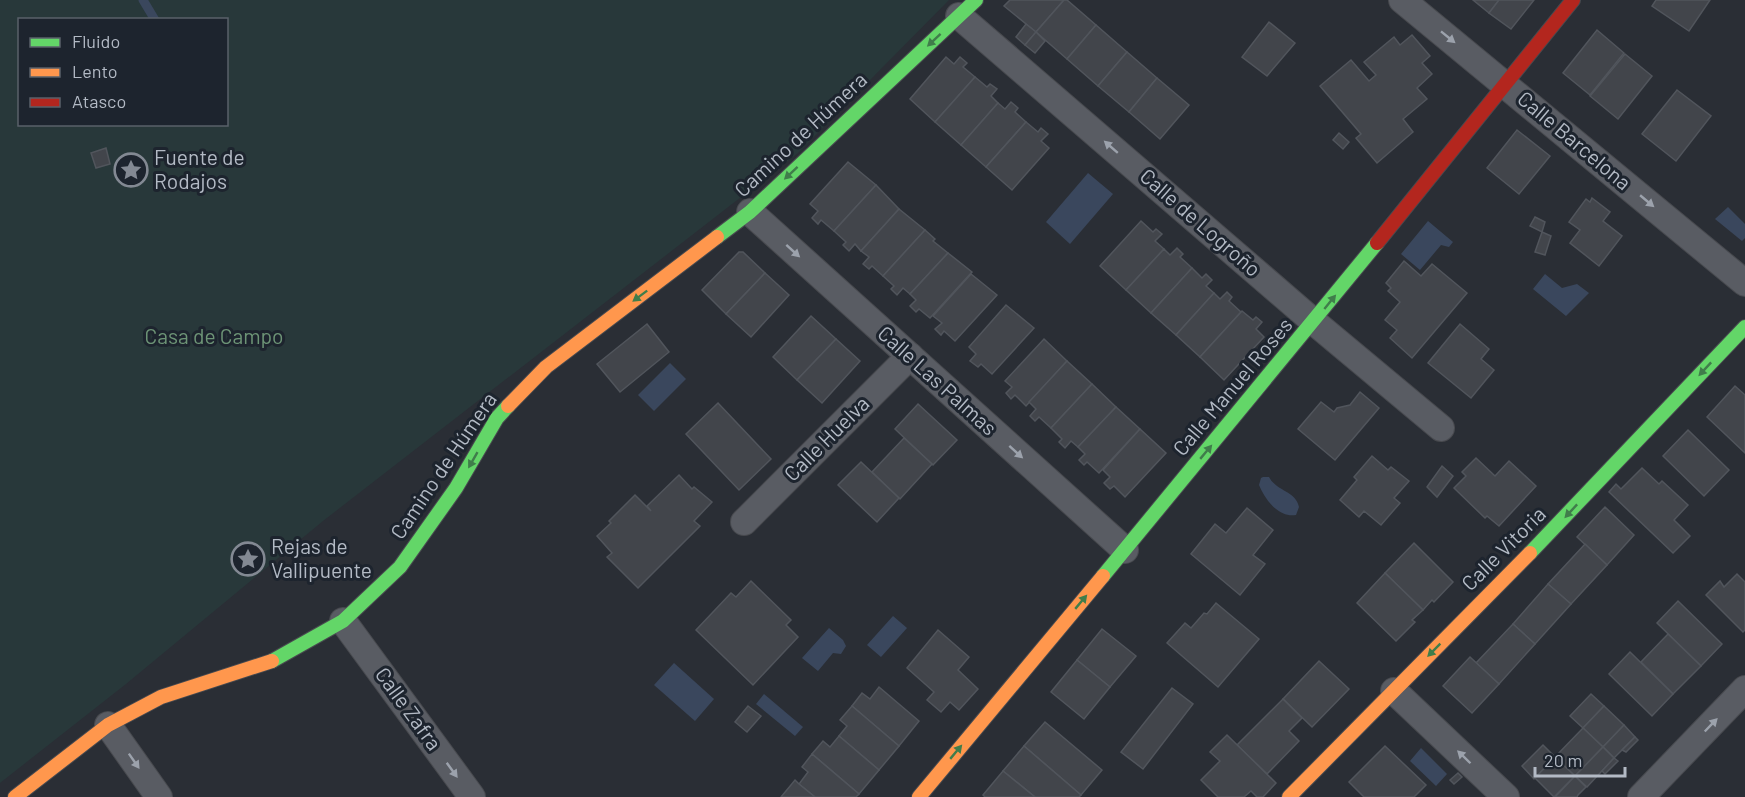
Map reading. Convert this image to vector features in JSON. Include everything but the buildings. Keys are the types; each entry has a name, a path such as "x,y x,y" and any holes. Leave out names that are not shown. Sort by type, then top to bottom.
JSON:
{"street":[{"name":"Calle Barcelona","path":"1402,0 1745,283"},
{"name":"Calle Manuel Roses","path":"919,797 1314,322 1573,0"},
{"name":"Camino de Húmera","path":"15,797 108,724 161,697 271,661 344,621 400,567 456,488 497,418 546,367 750,212 968,8"},
{"name":"Calle de Logroño","path":"968,8 1314,322 1441,428"},
{"name":"Calle Las Palmas","path":"750,212 1125,550"},
{"name":"Calle Vitoria","path":"1289,797 1556,527 1745,327"},
{"name":"Calle Huelva","path":"744,522 910,356"},
{"name":"Calle Zafra","path":"344,621 472,797"},
{"path":"1641,797 1745,689"},
{"path":"1394,690 1506,797"},
{"path":"108,724 159,797"}],"green space":[{"name":"Casa de Campo","path":"0,0 949,0 798,153 323,521 126,684 0,783"}],"water":[{"path":"1088,173 1113,194 1070,244 1046,222"},
{"path":"1728,207 1745,224 1745,238 1742,241 1715,219"},
{"path":"1428,221 1453,242 1449,247 1441,245 1420,270 1401,254"},
{"path":"1545,274 1562,288 1577,284 1589,293 1566,316 1533,289"},
{"path":"670,363 686,379 654,411 638,395"},
{"path":"1263,477 1269,477 1272,482 1294,498 1299,507 1296,515 1284,514 1273,507 1259,485"},
{"path":"893,616 907,628 881,657 867,645"},
{"path":"829,628 843,640 846,646 841,654 833,653 818,671 802,658"},
{"path":"674,663 714,699 695,721 654,685"},
{"path":"764,694 803,727 795,736 756,704"},
{"path":"1421,748 1447,774 1436,786 1410,761"}],"waterway":[{"path":"143,0 154,18"}],"traffic: fast":[{"path":"717,237 750,212 976,0"},
{"path":"1103,576 1377,243"},
{"path":"1530,553 1745,327"},
{"path":"272,661 343,621 400,567 456,488 497,418 508,406"}],"traffic: slow":[{"path":"508,406 546,367 717,237"},
{"path":"1289,797 1530,553"},
{"path":"919,797 1103,576"},
{"path":"15,797 108,725 161,697 272,661"}],"traffic: jam":[{"path":"1377,243 1573,0"}],"place":[{"name":"Fuente de Rodajos","path":"131,170"},
{"name":"Rejas de Vallipuente","path":"248,559"}]}
